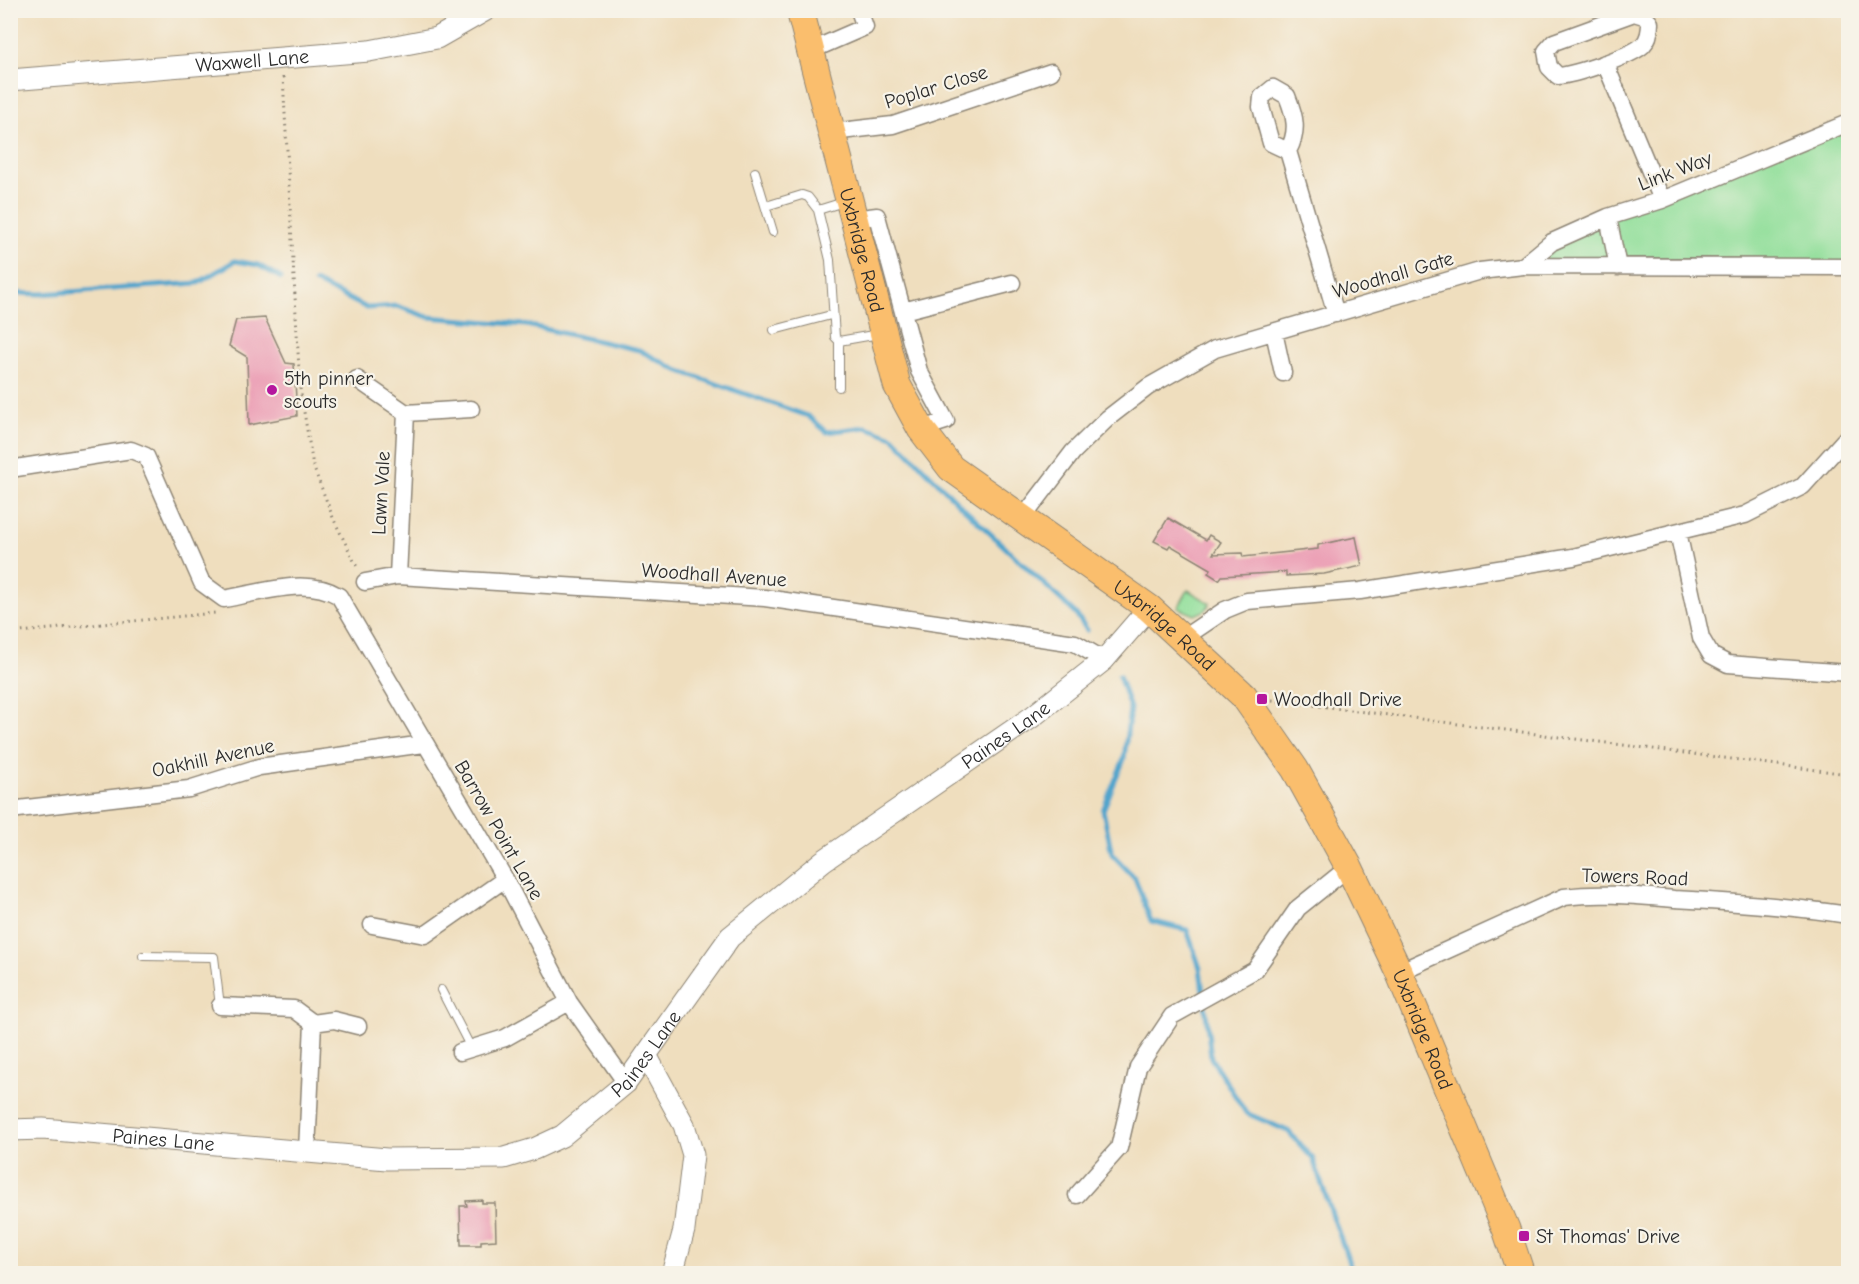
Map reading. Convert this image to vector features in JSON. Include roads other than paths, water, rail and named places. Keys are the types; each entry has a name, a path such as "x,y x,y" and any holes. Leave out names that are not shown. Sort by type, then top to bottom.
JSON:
{"main road":[{"name":"Uxbridge Road","path":"800,10 897,385 921,429 951,468 1149,608 1244,696 1295,769 1349,867 1399,972 1506,1228 1521,1274"}],"street":[{"name":"Waxwell Lane","path":"10,80 369,51 437,38 486,10"},
{"path":"812,50 865,27 859,10"},
{"path":"1634,13 1644,16 1650,23 1650,35 1642,46 1605,63 1574,76 1558,76 1549,67 1546,51 1554,42 1634,13"},
{"path":"1605,63 1662,200"},
{"name":"Poplar Close","path":"832,132 892,125 1051,72"},
{"name":"Link Way","path":"1523,266 1552,242 1608,217 1662,200 1848,123"},
{"path":"1288,151 1336,314"},
{"path":"851,210 877,216 919,371 946,421 921,429"},
{"path":"1608,217 1618,267"},
{"name":"Woodhall Gate","path":"1022,519 1073,452 1108,418 1148,387 1215,349 1480,271 1523,266 1848,267"},
{"path":"903,311 1012,283"},
{"path":"1274,332 1283,373"},
{"path":"357,379 406,413 471,409"},
{"name":"Lawn Vale","path":"398,576 406,413"},
{"path":"1182,639 1225,610 1247,601 1360,591 1562,559 1745,515 1803,486 1848,436"},
{"name":"Barrow Point Lane","path":"10,469 131,450 146,456 202,583 224,599 301,586 319,587 339,596 505,879 569,1002 626,1083"},
{"path":"1678,532 1701,638 1711,655 1728,664 1848,673"},
{"name":"Woodhall Avenue","path":"365,582 398,576 765,598 1075,643 1104,660"},
{"name":"Paines Lane","path":"10,1130 43,1129 387,1159 504,1158 534,1149 562,1136 626,1083 730,937 823,861 1029,719 1104,660 1149,608"},
{"name":"Oakhill Avenue","path":"10,810 189,789 259,767 424,744"},
{"path":"1077,1195 1119,1148 1138,1067 1173,1016 1255,969 1298,908 1349,867"},
{"path":"372,925 425,935 505,879"},
{"name":"Towers Road","path":"1399,972 1564,897 1582,895 1702,900 1848,915"},
{"path":"466,1050 505,1038 569,1002"},
{"path":"220,1006 294,1009 313,1023 334,1020 358,1026"},
{"path":"307,1151 313,1023"},
{"path":"646,1055 684,1125 693,1155 684,1230 672,1274"}],"lane":[{"path":"755,172 773,232"},
{"path":"766,206 801,195 808,197 818,210 830,260 831,315 835,337 839,342 839,387"},
{"path":"818,210 851,210"},
{"path":"774,330 831,315"},
{"path":"839,342 882,333"},
{"path":"143,956 214,957 220,1006"},
{"path":"441,990 466,1050"}],"waterway":[{"path":"10,293 40,294 198,283 235,261 258,265 281,278"},
{"path":"315,282 367,308 397,306 428,317 526,325 639,350 677,370 808,416 827,432 866,427 893,437 961,506 1075,613 1087,630"},
{"path":"1119,676 1130,708 1124,759 1103,810 1112,854 1135,878 1151,921 1187,930 1200,968 1203,993"},
{"path":"1205,1004 1211,1058 1246,1113 1288,1131 1313,1159 1353,1274"}],"place":[{"name":"5th pinner scouts","path":"272,390"},
{"name":"Woodhall Drive","path":"1262,699"},
{"name":"St Thomas' Drive","path":"1524,1236"}]}
